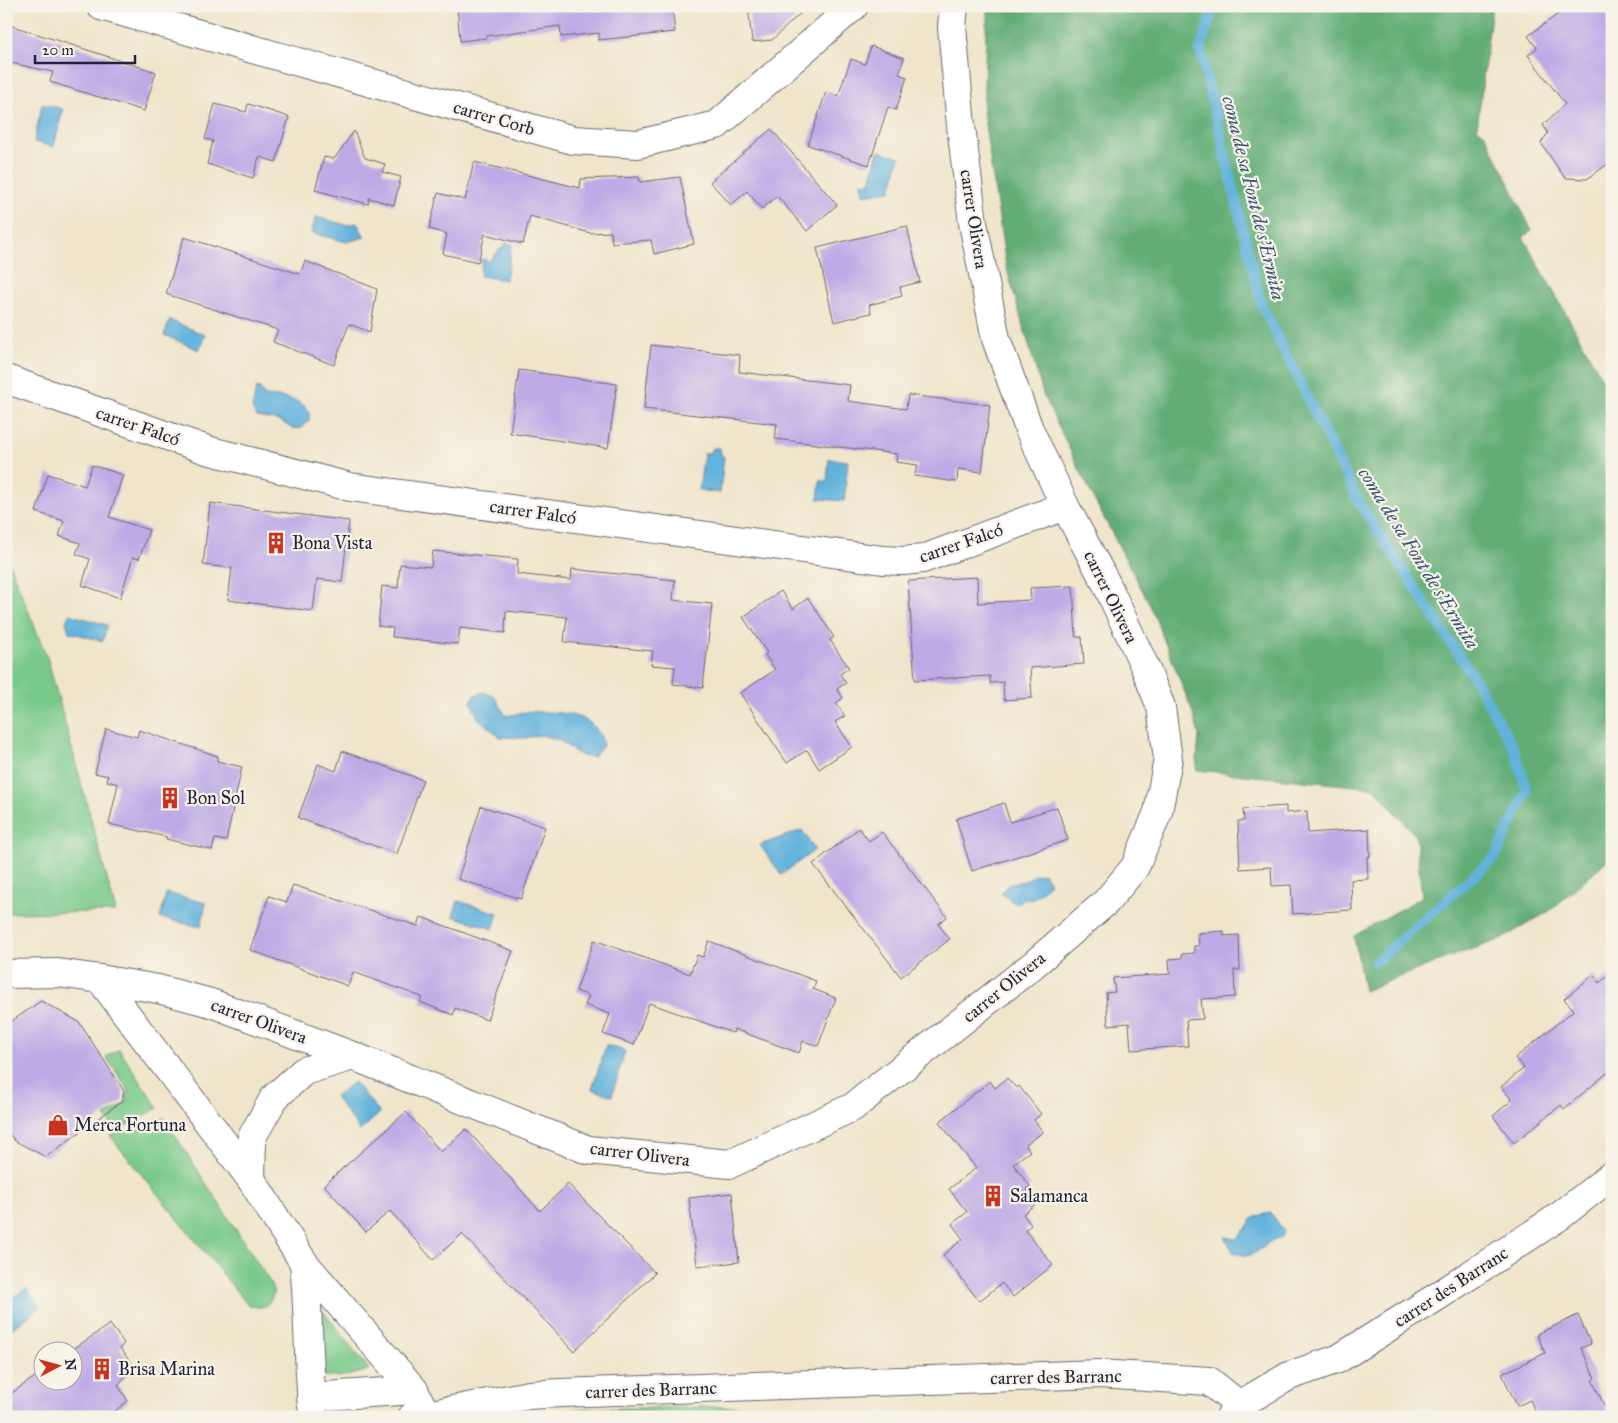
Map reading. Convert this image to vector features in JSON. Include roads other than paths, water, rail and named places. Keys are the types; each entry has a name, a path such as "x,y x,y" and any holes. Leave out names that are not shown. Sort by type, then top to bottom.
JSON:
{"street":[{"name":"carrer Corb","path":"101,6 573,140 638,144 717,125 854,6"},
{"name":"carrer Olivera","path":"6,974 58,974 158,989 211,1003 353,1056 588,1150 730,1164 853,1107 1033,965 1106,902 1135,867 1158,812 1168,760 1161,708 1144,665 1107,585 1065,506 1026,420 996,339 973,223 961,126 952,27 954,6"},
{"name":"carrer Falcó","path":"6,379 207,450 350,487 883,560 903,561 923,558 1065,506"},
{"path":"100,979 250,1179 304,1263 414,1390 423,1416"},
{"path":"250,1179 252,1137 274,1098 304,1071 353,1056"},
{"name":"carrer des Barranc","path":"423,1416 528,1395 560,1393 1099,1374 1209,1381 1235,1411 1289,1376 1338,1359 1346,1354 1560,1216 1612,1175"},
{"path":"304,1263 308,1304 312,1407 414,1390"}],"water":[{"path":"42,104 63,109 54,147 34,142"},
{"path":"878,151 900,157 891,191 863,195 861,183 870,182"},
{"path":"316,217 346,225 357,223 365,237 347,242 311,233"},
{"path":"506,243 512,244 506,280 480,276 482,259 489,261"},
{"path":"170,320 205,335 199,350 164,335"},
{"path":"259,388 265,396 283,398 302,404 309,413 309,421 301,428 293,429 280,421 257,417 252,409 256,389"},
{"path":"713,448 720,448 721,454 724,457 720,493 699,490 704,453 709,453"},
{"path":"829,459 848,461 844,501 818,499 820,481 827,481"},
{"path":"69,614 107,625 103,641 69,632 66,622"},
{"path":"483,692 494,696 506,716 533,711 561,713 589,722 596,728 603,746 593,757 581,756 559,740 541,735 524,738 500,737 478,718 471,702 473,696"},
{"path":"802,830 815,850 781,875 760,845"},
{"path":"1044,873 1050,883 1036,897 1014,903 1001,893 1008,884 1024,881"},
{"path":"166,893 206,903 201,927 160,918"},
{"path":"458,901 498,913 493,929 453,916"},
{"path":"606,1045 625,1051 612,1096 592,1089"},
{"path":"354,1082 380,1113 360,1131 335,1097"},
{"path":"1271,1213 1284,1231 1280,1239 1272,1240 1255,1253 1246,1256 1233,1252 1225,1237 1236,1239 1242,1234 1252,1219"},
{"path":"26,1288 40,1308 6,1333 6,1303"}],"waterway":[{"name":"coma de sa Font de s'Ermita","path":"1214,6 1200,51 1261,304 1361,506 1472,675 1514,748 1527,791 1495,857 1375,962"}],"place":[{"name":"Bona Vista","path":"276,543"},
{"name":"Bon Sol","path":"170,798"},
{"name":"Merca Fortuna","path":"58,1125"},
{"name":"Salamanca","path":"993,1196"},
{"name":"Brisa Marina","path":"102,1369"}]}
